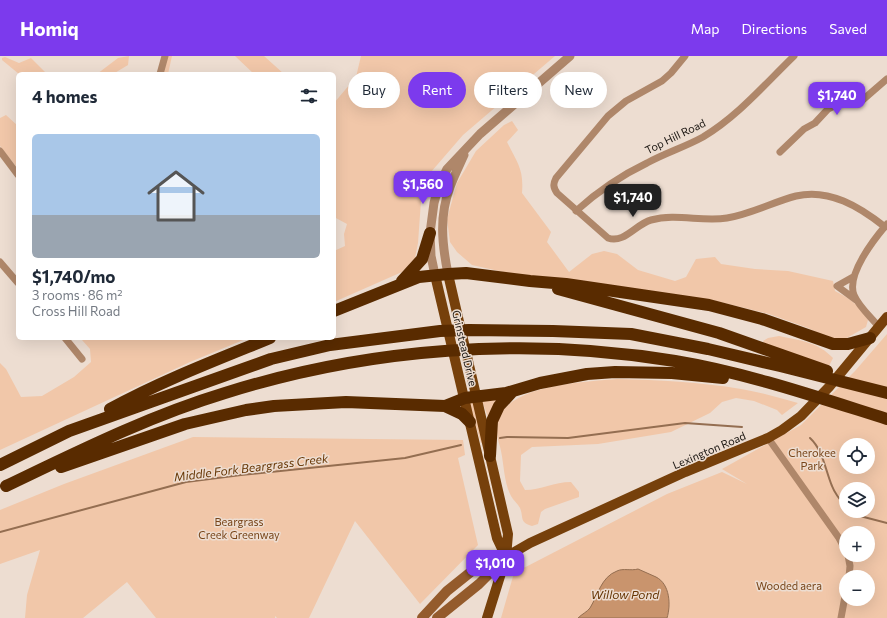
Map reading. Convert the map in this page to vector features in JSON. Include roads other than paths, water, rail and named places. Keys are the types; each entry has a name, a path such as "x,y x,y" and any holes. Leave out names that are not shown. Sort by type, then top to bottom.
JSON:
{"highway":[{"path":"396,286 406,278 422,259 430,233"},
{"path":"336,311 419,277 448,274 480,274 566,284 709,305 762,319 833,344 848,344 870,338"},
{"path":"530,281 693,325 825,374 887,393"},
{"path":"69,431 271,359 330,345 440,331 553,330 631,334 716,351 780,366 825,374"},
{"path":"0,465 179,375 265,340"},
{"path":"3,487 148,421 225,393 278,378 356,361 397,355 515,348 594,351 674,361 703,366 766,382 887,419"},
{"path":"3,487 185,424 246,410 274,406 346,402 445,406 470,398 494,396 512,392 528,386 564,378 615,372 672,373 766,382"},
{"path":"490,456 492,421 498,406 512,392"},
{"path":"445,406 462,414 470,422"}],"main road":[{"name":"Grinstead Drive","path":"448,274 470,398 470,422 497,538 506,557"},
{"name":"Grinstead Drive","path":"436,275 470,398 490,456 508,534 506,557 487,618"},
{"name":"Lexington Road","path":"437,618 479,584 506,557 530,543 678,476 768,438 792,422 829,387 887,318"},
{"name":"Lexington Road","path":"422,618 447,591 482,563 506,557"}],"street":[{"path":"161,72 165,56"},
{"name":"Grinstead Drive","path":"436,275 431,256 430,233 434,203 438,188 447,169 495,120 570,56"},
{"path":"685,56 671,73 662,81 626,101 603,121 556,178 554,184 555,190 608,238 613,240 623,237 641,224 652,220 676,218 725,218 736,216 796,196 816,194 840,199 857,207 886,225 862,259 853,277 852,287 857,301"},
{"name":"Top Hill Road","path":"576,210 600,192 647,162 701,138 720,126 742,108 794,56"},
{"path":"780,152 804,129 815,123 828,109 838,104 858,104 887,79"},
{"name":"Grinstead Drive","path":"448,274 443,250 443,218 450,187 466,150"},
{"path":"0,151 16,171"},
{"path":"0,262 16,281"},
{"path":"853,277 837,286 857,301 879,327"},
{"path":"67,340 82,359"},
{"path":"768,438 839,538"},
{"path":"841,618 843,606"}],"water":[{"name":"Willow Pond","path":"638,569 661,580 667,590 669,607 667,618 578,618 590,608 600,587 607,577 619,570"}],"waterway":[{"name":"Middle Fork Beargrass Creek","path":"500,438 568,438 685,423 742,427"},
{"name":"Middle Fork Beargrass Creek","path":"810,438 821,454 830,480 839,498"},
{"name":"Middle Fork Beargrass Creek","path":"0,532 186,482 405,458 461,445"},
{"name":"Middle Fork Beargrass Creek","path":"868,518 887,523"}],"park label":[{"name":"Cherokee Park","path":"812,458"},
{"name":"Beargrass Creek Greenway","path":"239,527"},
{"name":"Wooded aera","path":"789,585"}]}
